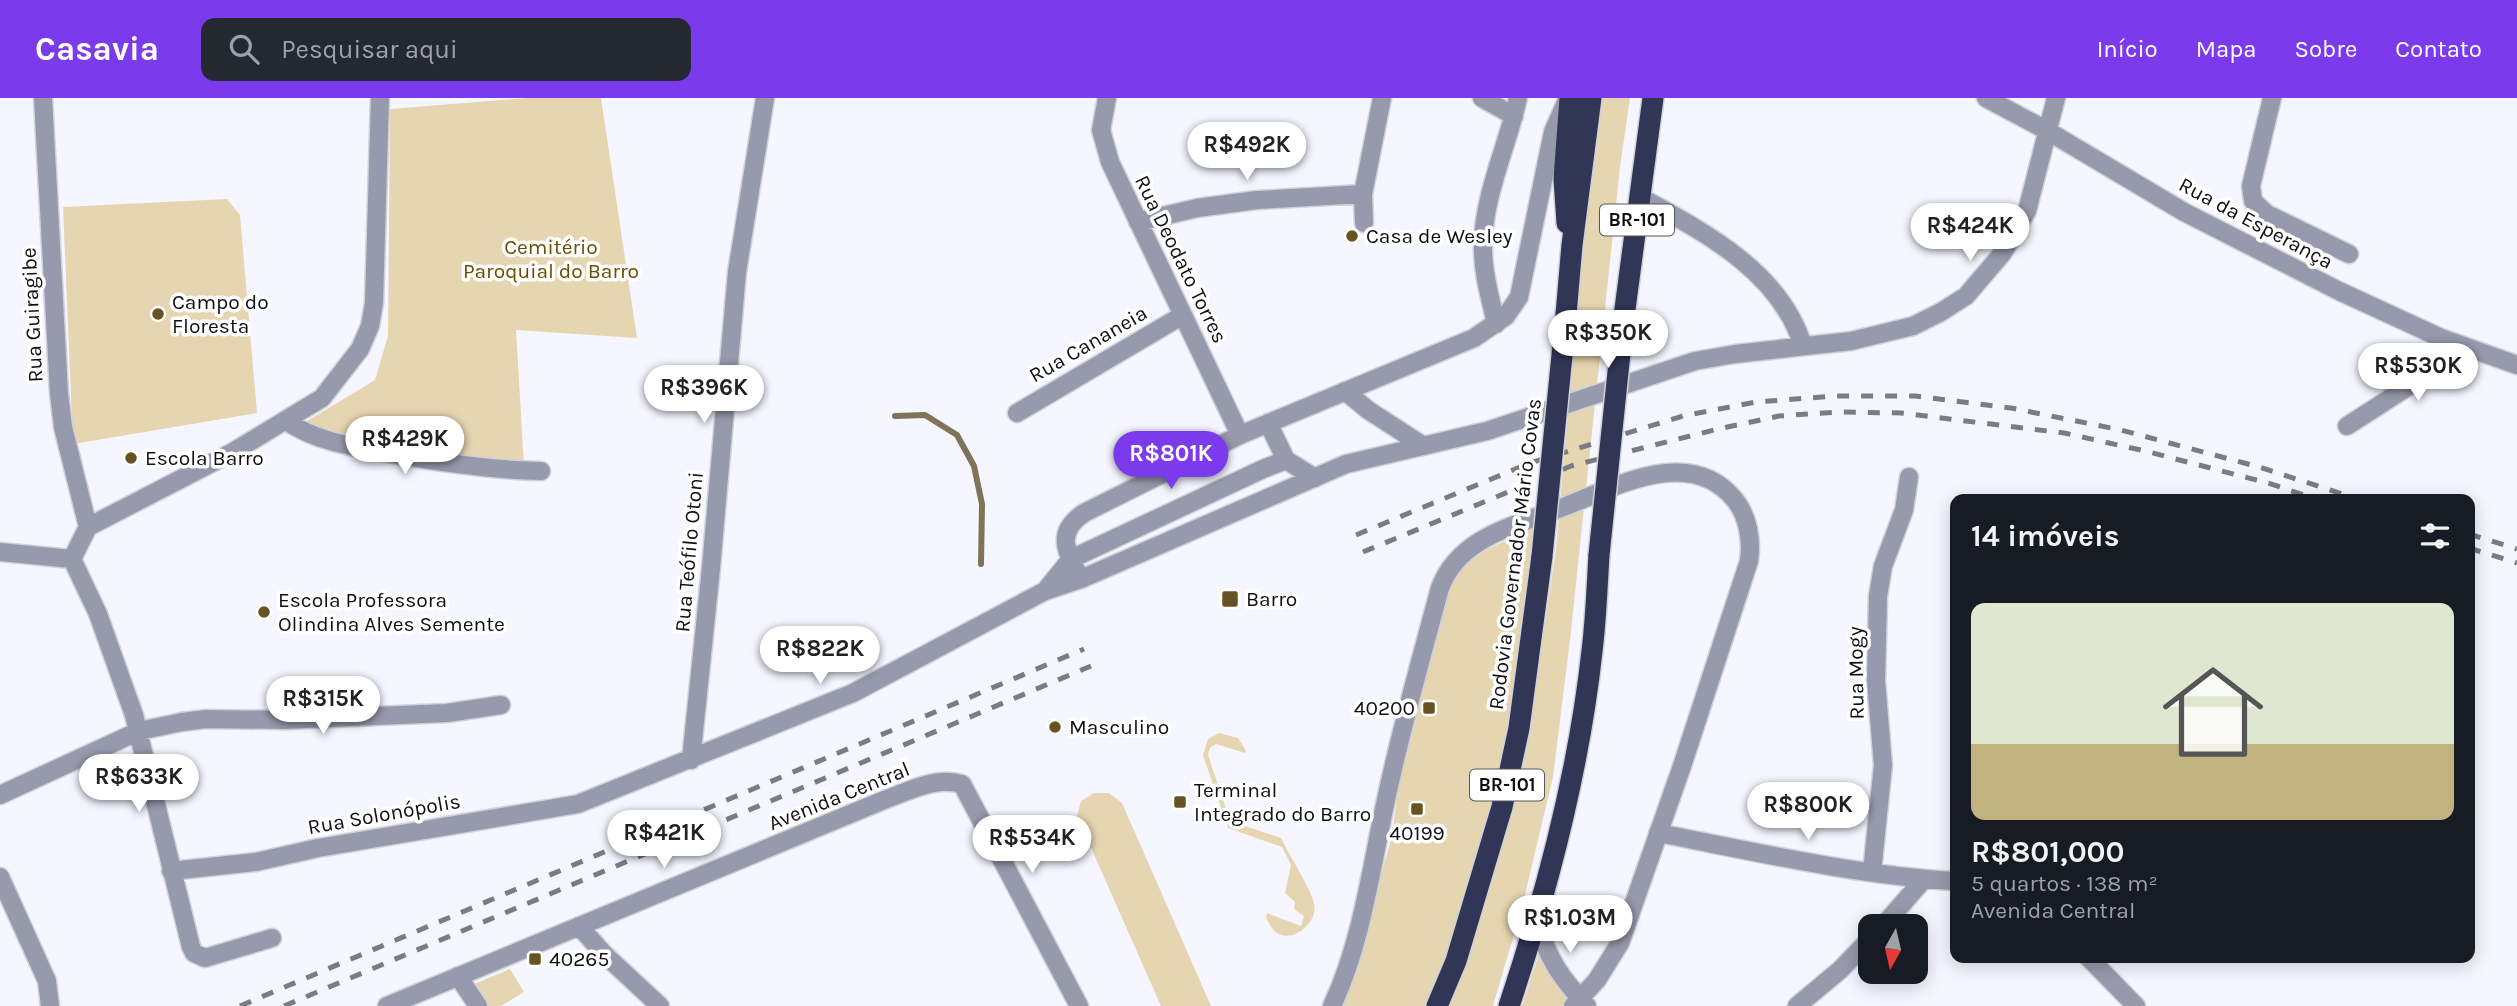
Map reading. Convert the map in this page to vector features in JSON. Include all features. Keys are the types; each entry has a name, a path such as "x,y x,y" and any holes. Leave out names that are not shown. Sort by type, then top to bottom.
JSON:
{"highway":[{"path":"1569,98 1564,201 1572,245"},
{"name":"Rodovia Governador Mário Covas","path":"1437,1006 1456,961 1502,807 1519,728 1542,556 1572,245 1591,98"},
{"name":"BR-101","path":"1509,1006 1537,921 1565,805 1587,685 1623,324 1655,104"}],"street":[{"name":"Rua Guiragibe","path":"43,98 59,393 63,427 88,527"},
{"path":"72,559 88,527 233,452 322,398 360,349 370,326 374,303 380,98"},
{"name":"Rua Teófilo Otoni","path":"691,760 737,271 765,98"},
{"name":"Rua Deodato Torres","path":"1107,98 1102,118 1103,141 1110,162 1240,435"},
{"path":"1364,223 1363,194 1382,98"},
{"path":"1482,98 1516,107 1492,190 1483,249 1485,275 1496,324"},
{"path":"1082,579 1071,559 1066,537 1074,520 1240,435 1474,338 1496,324 1514,307 1520,297 1553,132 1569,98"},
{"name":"Rua da Esperança","path":"1986,98 2046,130 2184,212 2339,291 2468,348 2517,365"},
{"path":"691,760 853,693 1045,591 1082,579 1346,464 1487,431 1695,361 1851,341 1913,326 1966,296 2002,254 2026,211 2056,98"},
{"path":"2272,98 2251,186 2253,201 2267,214 2348,254"},
{"path":"1138,222 1196,208 1257,200 1363,194"},
{"path":"1640,197 1731,251 1757,274 1791,317 1803,346"},
{"name":"Rua Cananeia","path":"1017,413 1183,316"},
{"path":"2347,426 2468,348"},
{"path":"1346,391 1368,410 1422,445"},
{"path":"286,421 315,437 346,445 488,469 541,471"},
{"path":"1268,423 1286,460 1315,478"},
{"path":"1045,591 1071,559 1286,460"},
{"path":"1332,1006 1343,984 1400,738 1440,588 1448,570 1469,548 1505,528 1629,481 1659,473 1684,472 1702,477 1727,490 1738,504 1751,547 1749,561 1620,943 1580,1004 1556,970 1544,947 1537,921"},
{"name":"Rua Mogy","path":"1872,872 1883,765 1877,681 1878,596 1883,566 1904,510 1909,477"},
{"path":"0,552 72,559"},
{"path":"72,559 99,614 139,732 191,947 198,956 205,958 272,938"},
{"path":"0,795 139,732 206,719 283,720 447,713 501,705"},
{"name":"Rua Solonópolis","path":"171,871 256,862 318,848 557,809 578,804 691,760"},
{"name":"Avenida Central","path":"387,1006 884,800 937,781 952,781 962,784 1079,1006"},
{"path":"1658,834 1872,872 1950,881"},
{"path":"0,877 47,981 50,1006"},
{"path":"1893,914 1924,879"},
{"path":"579,926 604,954 660,1006"},
{"path":"1797,1006 1858,952"},
{"path":"2094,963 2136,1006"},
{"path":"458,976 478,1006"}],"green space":[{"name":"Cemitério Paroquial do Barro","path":"527,98 601,98 637,338 516,330 524,466 376,449 302,424 375,380 388,336 390,109"},
{"path":"1599,98 1630,98 1620,167 1553,777 1522,907 1493,1006 1447,1006 1532,711 1556,549 1589,175"},
{"name":"Campo do Floresta","path":"227,199 240,215 257,413 73,444 63,207"},
{"path":"1537,518 1519,728 1450,953 1429,1006 1343,1006 1391,840 1406,736 1446,589 1477,556 1518,537 1526,522"},
{"path":"1219,733 1238,738 1246,751 1245,753 1216,744 1210,748 1208,755 1230,821 1281,838 1312,896 1315,910 1313,917 1304,928 1292,935 1277,933 1266,917 1267,913 1301,926 1304,916 1294,909 1295,902 1285,893 1291,865 1282,847 1228,828 1203,755 1208,739"},
{"path":"1094,793 1109,793 1122,803 1211,1006 1161,1006 1077,816 1081,801"},
{"path":"1540,951 1575,982 1595,981 1568,1006 1522,1006"},
{"path":"510,969 524,992 501,1006 487,1006 472,985"}],"waterway":[{"path":"895,416 925,415 957,435 974,466 982,504 981,564"}],"railway":[{"path":"1356,535 1530,463 1683,416 1756,402 1836,396 1915,396 2011,408 2121,430 2259,467 2343,494"},
{"path":"1363,552 1571,466 1779,416 1838,412 1901,413 2064,433 2145,451 2301,494"},
{"path":"2475,536 2517,549"},
{"path":"2475,550 2517,563"},
{"path":"240,1006 1084,649"},
{"path":"284,1006 1091,666"}],"place":[{"name":"Casa de Wesley","path":"1352,236"},
{"name":"Campo do Floresta","path":"158,314"},
{"name":"Escola Barro","path":"131,458"},
{"name":"Barro","path":"1230,599"},
{"name":"Escola Professora Olindina Alves Semente","path":"264,612"},
{"name":"40200","path":"1429,708"},
{"name":"Masculino","path":"1055,727"},
{"name":"Terminal Integrado do Barro","path":"1180,802"},
{"name":"40199","path":"1417,809"},
{"name":"40265","path":"535,959"}]}
